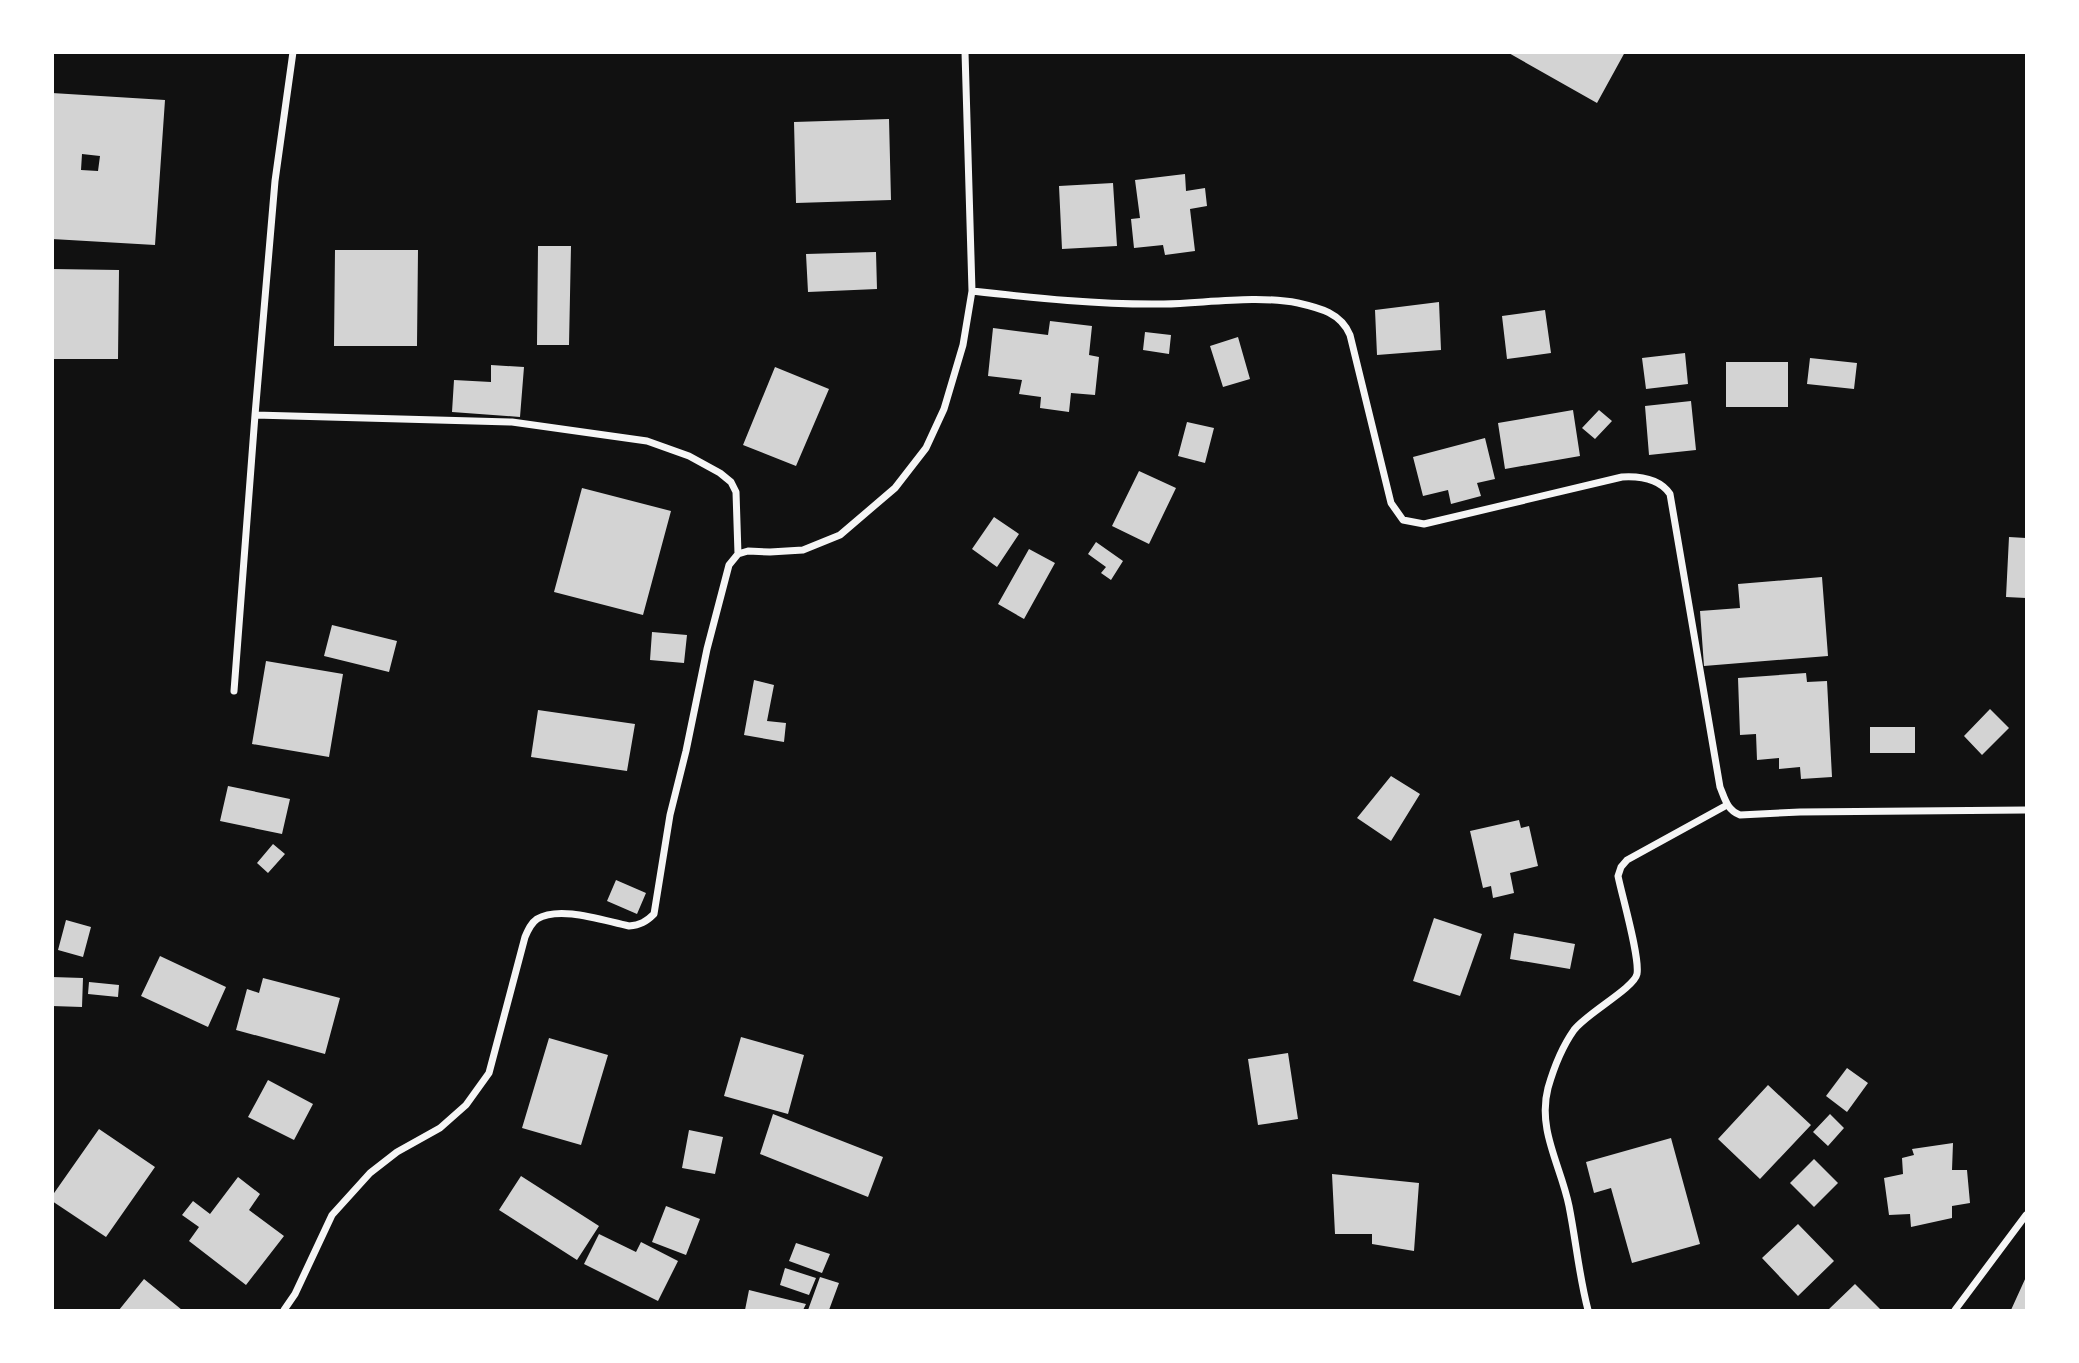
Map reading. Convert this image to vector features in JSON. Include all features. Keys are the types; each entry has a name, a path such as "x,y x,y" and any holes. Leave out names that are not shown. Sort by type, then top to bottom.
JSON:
{"street":[{"path":"234,691 275,181 293,52"},
{"path":"284,1311 295,1294 332,1215 370,1173 397,1152 440,1128 466,1105 489,1073 525,937 535,920 546,915 567,913 629,926 639,925 654,914 670,815 707,649 729,565 738,554 748,551 803,550 839,535 895,488 926,448 944,409 963,345 972,291 965,52"},
{"path":"972,291 1031,298 1161,304 1272,300 1296,303 1337,316 1346,325 1350,335 1391,503 1403,520 1424,524 1622,477 1639,476 1660,484 1670,494 1720,787 1727,806 1733,812 1740,815 2026,810"},
{"path":"255,415 512,422 647,441 689,456 731,482 736,492 738,554"},
{"path":"1588,1311 1569,1203 1545,1126 1548,1090 1560,1052 1574,1030 1602,1004 1632,984 1636,977 1636,954 1618,876 1620,867 1627,860 1727,806"},
{"path":"1955,1311 2026,1215"}],"building":[{"path":"1507,52 1625,52 1597,103"},
{"path":"52,93 165,100 155,245 52,239","holes":["82,154 100,156 98,171 81,170"]},
{"path":"889,119 891,200 796,203 794,122"},
{"path":"1185,174 1186,191 1205,188 1207,206 1190,209 1195,251 1165,255 1163,245 1134,248 1131,219 1140,218 1135,180"},
{"path":"1113,183 1117,246 1062,249 1059,186"},
{"path":"538,246 571,246 569,345 537,345"},
{"path":"335,250 418,250 417,346 334,346"},
{"path":"876,252 877,289 808,292 806,254"},
{"path":"52,269 119,270 118,359 52,359"},
{"path":"1439,302 1441,350 1377,355 1375,310"},
{"path":"1545,310 1551,353 1507,359 1502,316"},
{"path":"1050,321 1092,326 1089,355 1099,357 1095,395 1071,393 1069,412 1040,408 1041,397 1019,394 1022,380 988,376 993,328 1048,335"},
{"path":"1145,332 1171,335 1169,354 1143,350"},
{"path":"1238,337 1250,379 1223,387 1210,346"},
{"path":"1685,353 1688,384 1646,389 1642,358"},
{"path":"1810,358 1857,363 1854,389 1807,384"},
{"path":"1726,362 1788,362 1788,407 1726,407"},
{"path":"491,365 524,367 520,417 452,412 454,380 491,382"},
{"path":"775,367 829,389 796,466 743,445"},
{"path":"1691,401 1696,450 1649,455 1645,406"},
{"path":"1573,410 1580,456 1505,469 1498,423"},
{"path":"1599,410 1612,421 1595,439 1582,428"},
{"path":"1187,422 1214,428 1205,463 1178,456"},
{"path":"1485,438 1495,479 1477,483 1481,496 1451,504 1448,490 1423,496 1413,457"},
{"path":"1139,471 1176,488 1149,544 1112,526"},
{"path":"582,488 671,511 643,615 554,592"},
{"path":"994,517 1019,534 997,567 972,549"},
{"path":"2009,537 2026,538 2026,598 2006,597"},
{"path":"1096,542 1123,561 1111,580 1101,573 1106,567 1088,554"},
{"path":"1029,549 1055,563 1024,619 998,604"},
{"path":"1822,577 1828,656 1704,666 1700,611 1740,608 1738,584"},
{"path":"332,625 397,641 389,672 324,656"},
{"path":"652,632 687,635 684,663 650,660"},
{"path":"266,661 343,674 329,757 252,744"},
{"path":"1806,673 1807,682 1827,681 1832,777 1801,779 1800,767 1779,769 1779,758 1757,760 1756,734 1740,735 1738,678"},
{"path":"754,680 774,685 767,721 786,723 784,742 744,735"},
{"path":"1990,709 2009,728 1982,755 1964,736"},
{"path":"538,710 635,724 627,771 531,757"},
{"path":"1870,727 1915,727 1915,753 1870,753"},
{"path":"1391,776 1420,794 1391,841 1357,818"},
{"path":"228,786 290,799 282,834 220,821"},
{"path":"1519,820 1521,828 1529,826 1538,866 1510,873 1514,893 1493,898 1491,886 1483,888 1470,831"},
{"path":"273,844 285,854 268,873 257,863"},
{"path":"616,880 646,893 637,914 607,901"},
{"path":"1434,918 1482,934 1460,996 1413,981"},
{"path":"66,920 91,927 83,957 58,950"},
{"path":"1514,933 1575,944 1570,969 1510,959"},
{"path":"160,956 226,987 208,1027 141,996"},
{"path":"52,977 83,978 82,1007 52,1006"},
{"path":"263,978 340,998 325,1054 236,1030 247,989 259,993"},
{"path":"89,982 119,985 118,997 88,994"},
{"path":"741,1037 804,1055 788,1114 724,1096"},
{"path":"549,1038 608,1055 581,1145 522,1128"},
{"path":"1288,1053 1298,1119 1258,1125 1248,1059"},
{"path":"1847,1068 1868,1083 1847,1112 1826,1096"},
{"path":"268,1080 313,1104 294,1140 248,1117"},
{"path":"1768,1085 1811,1125 1760,1179 1718,1139"},
{"path":"773,1114 883,1157 868,1197 760,1154"},
{"path":"1830,1114 1844,1128 1828,1146 1813,1132"},
{"path":"99,1129 155,1167 106,1237 52,1201 52,1196"},
{"path":"689,1130 723,1137 715,1174 682,1168"},
{"path":"1671,1138 1700,1244 1632,1263 1611,1188 1594,1193 1586,1162"},
{"path":"1953,1143 1952,1170 1967,1170 1970,1203 1952,1206 1952,1218 1911,1227 1910,1214 1889,1215 1884,1178 1903,1174 1902,1158 1914,1155 1912,1149"},
{"path":"1814,1159 1838,1183 1814,1207 1790,1183"},
{"path":"1332,1174 1419,1183 1414,1251 1372,1244 1372,1234 1335,1234"},
{"path":"521,1176 599,1226 577,1260 499,1210"},
{"path":"238,1177 260,1194 249,1210 284,1236 246,1285 189,1241 199,1227 182,1215 193,1201 210,1214"},
{"path":"666,1206 700,1219 686,1255 652,1242"},
{"path":"1798,1224 1834,1261 1798,1296 1762,1258"},
{"path":"599,1234 636,1252 641,1242 678,1261 658,1301 584,1264"},
{"path":"796,1243 830,1254 822,1273 789,1261"},
{"path":"785,1268 816,1278 809,1295 780,1285"},
{"path":"820,1277 839,1283 829,1310 808,1310"},
{"path":"2026,1277 2026,1310 2011,1310"},
{"path":"144,1279 182,1310 119,1310"},
{"path":"1855,1284 1881,1310 1828,1310"},
{"path":"749,1290 806,1304 803,1310 745,1310"}]}
